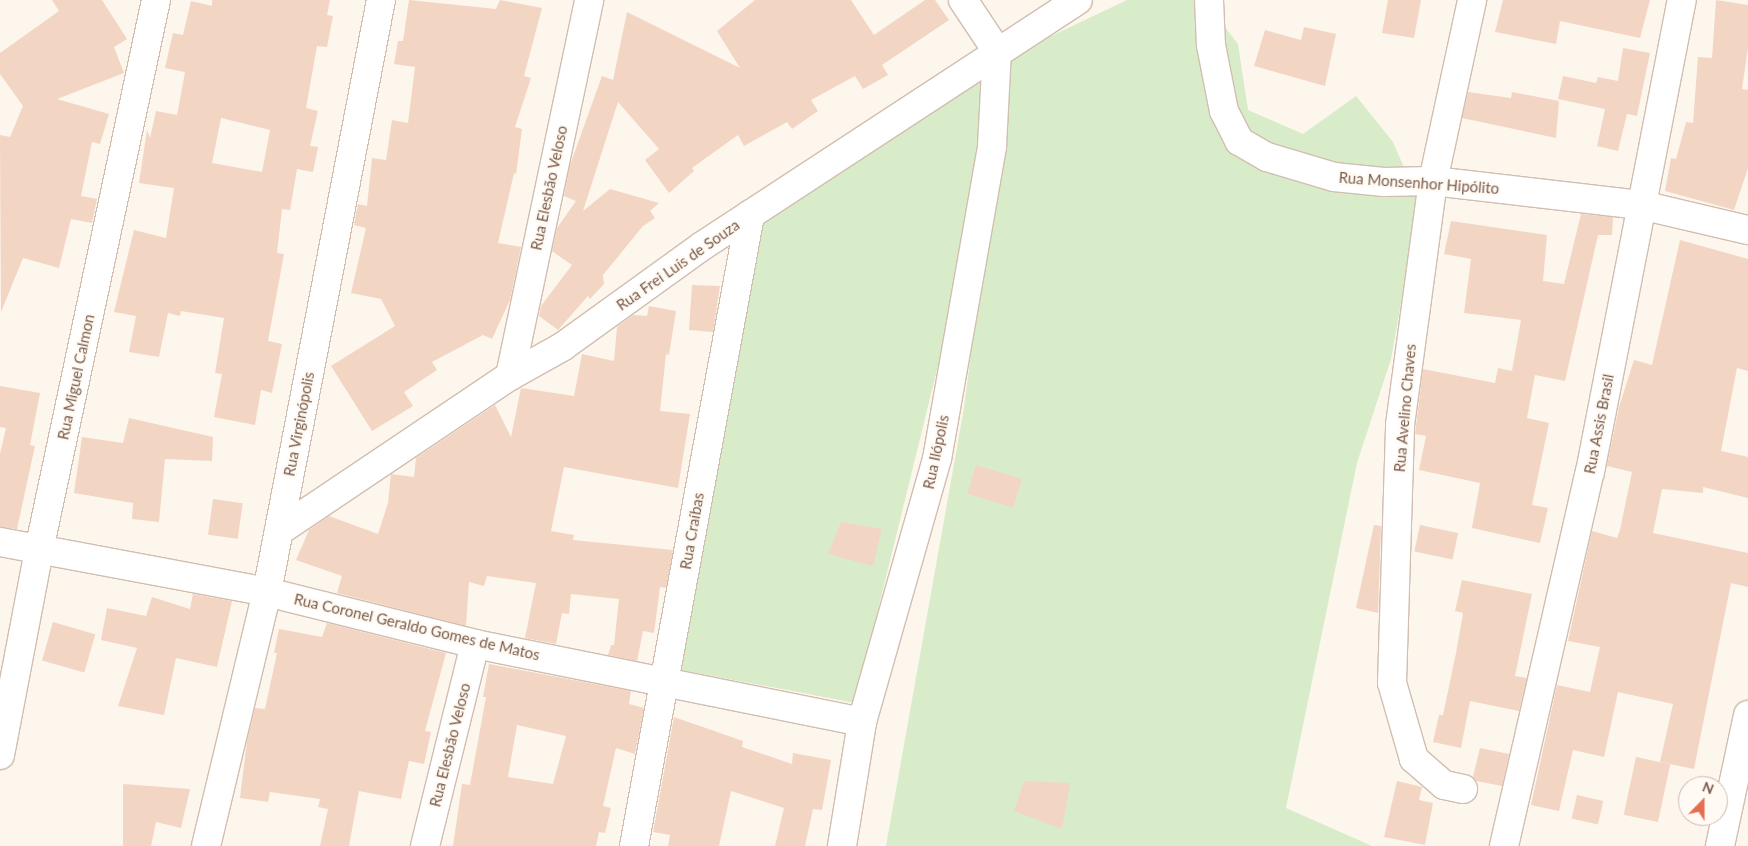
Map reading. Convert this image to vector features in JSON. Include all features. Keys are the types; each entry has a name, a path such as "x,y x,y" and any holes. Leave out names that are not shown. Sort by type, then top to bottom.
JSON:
{"street":[{"name":"Rua Miguel Calmon","path":"0,755 39,550 156,0"},
{"name":"Rua Virginópolis","path":"206,846 267,592 381,0"},
{"name":"Rua Elesbão Veloso","path":"510,376 589,0"},
{"path":"963,0 997,51"},
{"name":"Rua Frei Luís de Souza","path":"279,531 510,376 562,346 750,215 997,51 1078,0"},
{"name":"Rua Monsenhor Hipólito","path":"1209,0 1211,45 1224,111 1239,141 1266,157 1334,177 1433,181 1641,205 1748,230"},
{"name":"Rua Avelino Chaves","path":"1463,789 1444,785 1414,759 1392,683 1400,425 1433,181 1472,0"},
{"name":"Rua Assis Brasil","path":"1504,846 1590,472 1682,0"},
{"name":"Rua Ilópolis","path":"842,846 862,722 937,459 992,146 997,51"},
{"name":"Rua Craíbas","path":"634,846 750,215"},
{"name":"Rua Coronel Geraldo Gomes de Matos","path":"0,542 267,592 475,644 665,680 862,722"},
{"name":"Rua Elesbão Veloso","path":"425,846 475,644"},
{"path":"1720,846 1748,715"}],"green space":[{"path":"1127,0 1204,0 1238,44 1248,110 1303,134 1356,96 1393,142 1419,202 1391,359 1357,463 1286,808 1372,846 886,846 964,408 1009,56"},
{"path":"983,70 992,146 855,703 676,669 757,225"}],"building":[{"path":"52,0 102,0 127,39 114,47 124,73 57,99 109,114 100,144 92,142 81,196 97,199 92,223 71,219 59,268 23,258 1,312 0,135 10,137 23,106 0,74 0,53 59,11"},
{"path":"212,0 330,0 327,15 333,16 327,47 317,46 306,108 318,111 310,146 318,147 313,172 297,169 290,210 282,209 277,253 284,254 268,341 282,344 272,393 261,390 255,425 214,417 222,374 215,373 224,318 181,311 180,316 168,313 159,357 129,352 136,316 114,312 134,230 166,238 174,188 139,183 147,130 150,138 156,111 177,115 185,72 165,68 173,33 183,35 191,1 212,6","holes":["221,118 270,130 262,172 212,163"]},
{"path":"409,0 496,9 500,0 542,8 524,76 531,78 515,127 522,129 516,174 514,173 498,243 521,247 510,300 492,339 483,335 432,362 437,370 404,392 413,406 372,431 331,366 395,326 381,299 351,293 366,228 354,225 358,204 367,206 372,158 386,160 392,120 408,123 415,67 394,64 398,41 403,41"},
{"path":"755,0 851,0 874,35 925,0 935,0 949,20 882,65 888,75 863,89 855,76 811,100 818,111 792,129 787,122 744,146 738,135 692,168 694,171 669,193 645,160 659,149 618,102 583,211 610,189 659,203 650,211 655,218 643,226 603,275 604,284 590,299 588,296 558,330 539,316 541,306 572,265 552,251 557,228 576,201 564,196 570,165 602,76 613,80 627,12 740,68 717,31"},
{"path":"1388,0 1421,0 1414,38 1382,33"},
{"path":"1503,0 1650,0 1640,38 1560,21 1556,44 1495,32"},
{"path":"1716,0 1748,5 1748,47 1742,89 1748,90 1748,168 1734,210 1665,191 1671,158 1676,159 1686,122 1693,123 1698,57 1712,58"},
{"path":"1304,27 1336,34 1325,86 1254,66 1265,30 1301,40"},
{"path":"1623,48 1650,53 1637,116 1627,114 1618,151 1597,146 1605,109 1558,99 1563,76 1596,83 1598,77 1618,81"},
{"path":"1468,92 1511,98 1512,92 1559,101 1556,138 1462,118"},
{"path":"1581,214 1613,217 1612,235 1598,235 1565,381 1535,375 1527,418 1549,423 1532,505 1548,508 1540,543 1472,528 1480,483 1419,470 1426,436 1415,434 1423,369 1495,383 1498,368 1512,371 1521,320 1464,313 1471,259 1444,254 1451,221 1547,235 1543,281 1564,284"},
{"path":"1680,240 1748,259 1748,371 1737,368 1721,451 1748,457 1748,498 1703,487 1703,493 1662,489 1653,533 1748,553 1748,587 1731,583 1694,769 1660,762 1673,704 1618,692 1604,757 1573,750 1559,811 1531,805 1557,685 1590,692 1600,647 1568,641 1592,531 1617,538 1620,530 1632,472 1607,466 1619,407 1634,360 1652,365"},
{"path":"692,285 720,286 713,332 689,330"},
{"path":"649,306 676,311 669,355 666,354 660,411 690,414 678,488 564,467 551,531 574,535 573,540 673,550 666,588 660,587 654,633 643,631 637,661 608,655 611,645 614,645 619,599 571,594 569,614 562,613 556,644 525,638 536,583 487,576 484,586 469,582 466,626 337,593 342,576 296,560 309,530 329,516 378,534 388,503 391,474 414,477 416,458 495,405 511,437 521,388 574,396 582,354 614,361 617,327 633,315 647,316"},
{"path":"0,386 40,393 30,445 35,446 17,529 0,527 0,454 6,428 0,427"},
{"path":"129,418 213,437 212,461 165,459 159,522 132,519 133,503 74,493 82,437 123,443"},
{"path":"976,465 1022,479 1013,508 967,494"},
{"path":"213,499 243,503 238,539 208,535"},
{"path":"841,522 882,529 873,566 828,554"},
{"path":"1374,525 1381,526 1378,613 1356,608"},
{"path":"1420,525 1458,533 1453,560 1414,551"},
{"path":"1462,580 1532,594 1515,676 1527,678 1519,711 1470,701 1461,748 1433,742 1439,715 1443,715 1456,653 1463,613 1455,611"},
{"path":"193,594 232,601 217,667 176,658 164,715 118,706 137,648 101,640 107,608 146,616 152,597 190,609"},
{"path":"53,622 95,634 84,673 42,660"},
{"path":"327,623 446,653 425,731 431,732 424,764 409,761 401,799 359,791 349,846 320,846 328,809 318,807 320,799 270,792 268,802 240,798 247,741 255,708 265,709 277,653 274,653 279,629 322,637"},
{"path":"489,664 631,691 629,704 644,708 635,754 616,748 603,806 611,808 605,833 599,832 596,846 453,846 462,784 470,785 486,697 483,697","holes":["517,725 566,736 553,784 508,777"]},
{"path":"674,717 743,741 742,747 792,764 793,753 831,760 822,810 813,809 805,846 775,846 784,808 731,791 719,846 668,846 670,835 653,832"},
{"path":"1480,748 1509,754 1502,786 1476,781 1473,777"},
{"path":"1636,757 1670,764 1658,822 1624,815"},
{"path":"1024,781 1070,783 1062,829 1014,811"},
{"path":"1397,781 1422,787 1419,800 1433,803 1425,845 1384,837"},
{"path":"123,784 190,789 181,828 156,822 151,846 123,846"},
{"path":"1577,795 1603,801 1598,824 1572,818"}]}
